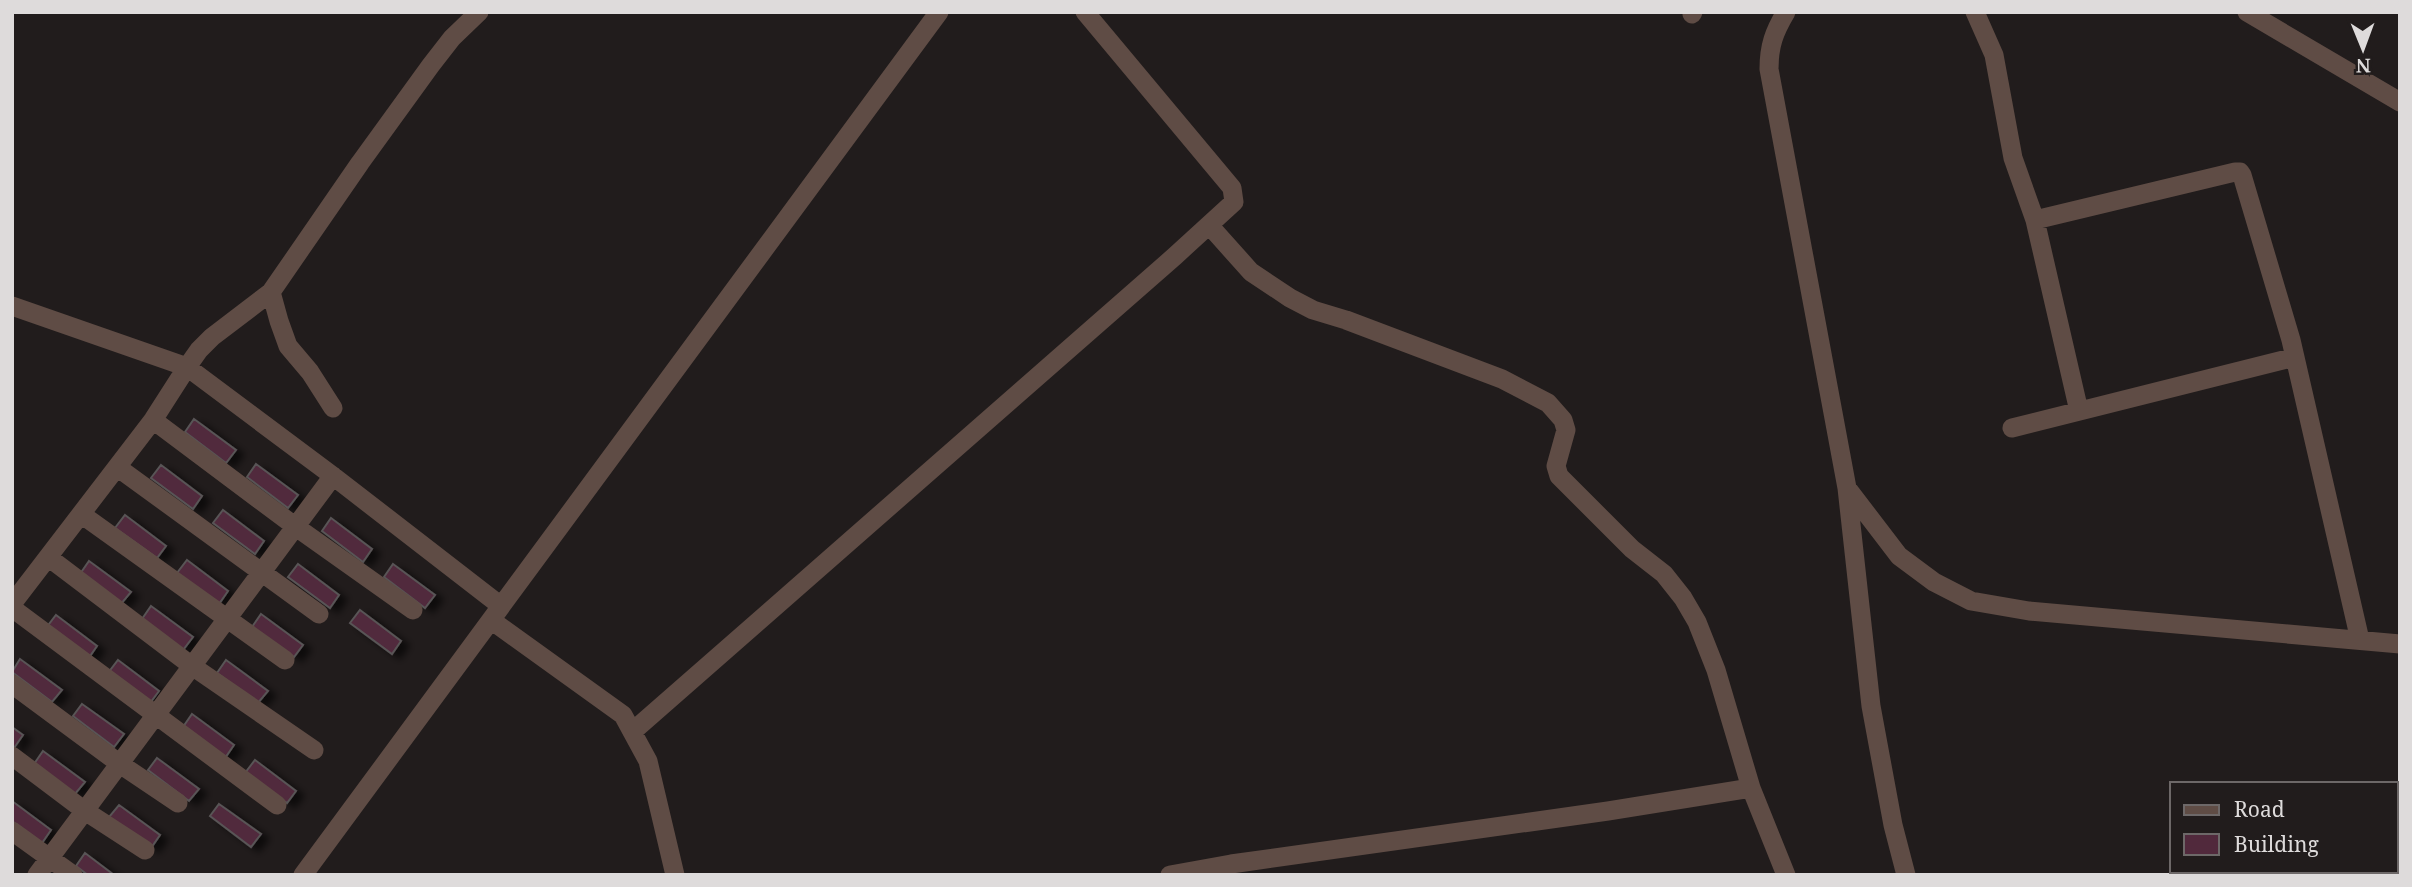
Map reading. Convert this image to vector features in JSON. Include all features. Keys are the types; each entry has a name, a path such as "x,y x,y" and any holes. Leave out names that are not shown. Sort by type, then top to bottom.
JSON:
{"street":[{"path":"276,805 12,606 153,420 199,350 271,292 423,75 452,38 480,12"},
{"path":"303,875 939,12"},
{"path":"632,732 1234,202 1232,188 1084,12"},
{"path":"1786,12 1773,33 1769,49 1769,69 1847,488 1871,706 1893,825 1906,875"},
{"path":"1975,12 1994,55 2013,158 2035,220 2079,411"},
{"path":"2247,12 2400,102"},
{"path":"2035,220 2240,172 2295,357 2360,640"},
{"path":"1209,225 1251,272 1290,298 1313,310 1502,379 1548,403 1563,420 1566,430 1556,466 1559,476 1632,549 1664,574 1697,622 1716,670 1751,788 1786,875"},
{"path":"271,292 288,346 310,372 333,408"},
{"path":"12,306 187,367 333,476 623,715 648,761 675,875"},
{"path":"2012,428 2295,357"},
{"path":"153,420 413,610"},
{"path":"117,467 319,614"},
{"path":"37,875 333,476"},
{"path":"1847,488 1899,556 1934,582 1971,601 2029,611 2400,644"},
{"path":"80,514 285,660"},
{"path":"48,557 192,666 314,750"},
{"path":"12,684 178,803"},
{"path":"12,756 85,811 145,850"},
{"path":"1170,875 1751,788"},
{"path":"12,831 73,875"}],"building":[{"path":"194,419 236,450 226,463 185,432"},
{"path":"256,464 298,495 288,508 247,477"},
{"path":"161,465 202,496 193,509 151,478"},
{"path":"223,510 264,541 255,554 213,523"},
{"path":"125,515 166,546 157,558 115,528"},
{"path":"331,518 372,549 363,562 322,531"},
{"path":"187,560 228,591 219,604 177,573"},
{"path":"89,561 131,592 121,604 80,574"},
{"path":"298,564 339,595 330,608 288,577"},
{"path":"393,564 435,595 425,608 384,577"},
{"path":"151,606 193,637 183,650 142,619"},
{"path":"360,610 401,641 392,654 350,623"},
{"path":"261,614 303,645 294,657 252,627"},
{"path":"56,615 97,646 88,659 46,628"},
{"path":"20,659 62,690 52,702 12,672"},
{"path":"118,660 159,691 150,703 108,673"},
{"path":"226,660 268,691 258,703 217,673"},
{"path":"82,704 124,734 114,747 73,716"},
{"path":"192,714 234,745 225,758 183,727"},
{"path":"12,727 23,735 14,748 12,746"},
{"path":"43,751 85,782 75,794 34,764"},
{"path":"157,758 199,789 189,801 148,770"},
{"path":"255,760 296,791 287,803 245,773"},
{"path":"12,801 51,830 42,843 12,821"},
{"path":"219,804 261,834 251,847 210,816"},
{"path":"119,805 160,835 151,848 109,817"},
{"path":"85,853 114,875 88,875 76,866"}]}
